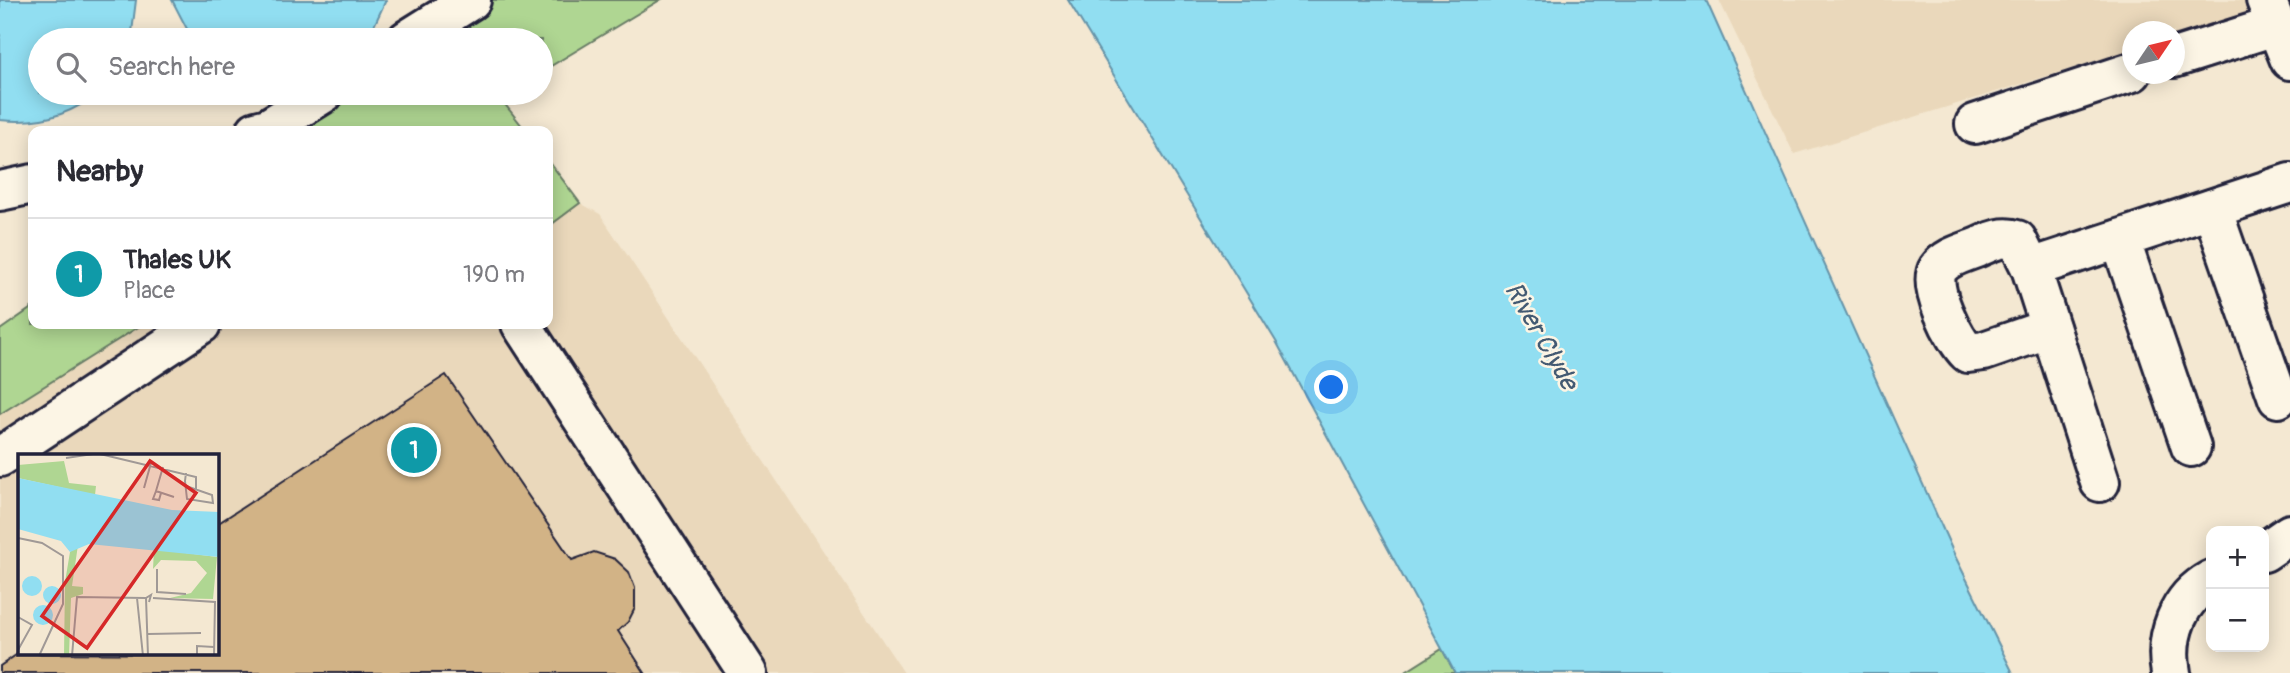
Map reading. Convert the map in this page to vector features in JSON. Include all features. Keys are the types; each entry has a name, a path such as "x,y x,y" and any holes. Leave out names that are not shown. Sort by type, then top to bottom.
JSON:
{"lane":[{"path":"426,28 471,0"},
{"path":"2185,55 2278,28"},
{"path":"1975,124 2122,76"},
{"path":"271,126 305,105"},
{"path":"2031,268 2290,183"},
{"path":"0,191 28,185"},
{"path":"2212,209 2278,398"},
{"path":"2050,328 1984,351 1968,353 1956,338 1934,281 1943,263 2008,237 2017,240 2023,248 2031,268 2100,482"},
{"path":"2120,239 2190,447"},
{"path":"0,457 193,329"},
{"path":"525,329 748,673"},
{"path":"2269,549 2290,534"},
{"path":"2171,673 2169,651 2180,606 2191,593 2206,583"}],"shaded area":[{"path":"1719,0 2290,0 2185,34 2185,21 2122,21 2122,53 1794,154"},
{"path":"580,203 600,214 904,673 0,673 0,414 135,329 553,329 553,223"}],"green space":[{"path":"483,0 660,0 553,65 553,28 442,28"},
{"path":"329,105 506,105 522,126 298,126"},
{"path":"553,167 580,203 553,223"},
{"path":"28,310 28,329 135,329 0,414 0,330"},
{"path":"1442,649 1455,673 1404,673"}],"water":[{"path":"0,0 136,0 132,28 28,28 28,105 80,105 40,120 0,120"},
{"path":"172,0 386,0 372,28 186,28"},
{"name":"River Clyde","path":"1068,0 1706,0 1955,556 2013,673 1455,673 1277,343"}],"building":[{"path":"446,375 572,560 594,552 615,559 629,572 635,588 635,608 628,622 618,631 645,673 0,673 0,666 18,654 18,656 219,656 219,523"}],"place":[{"name":"Thales UK","path":"414,450"}]}
